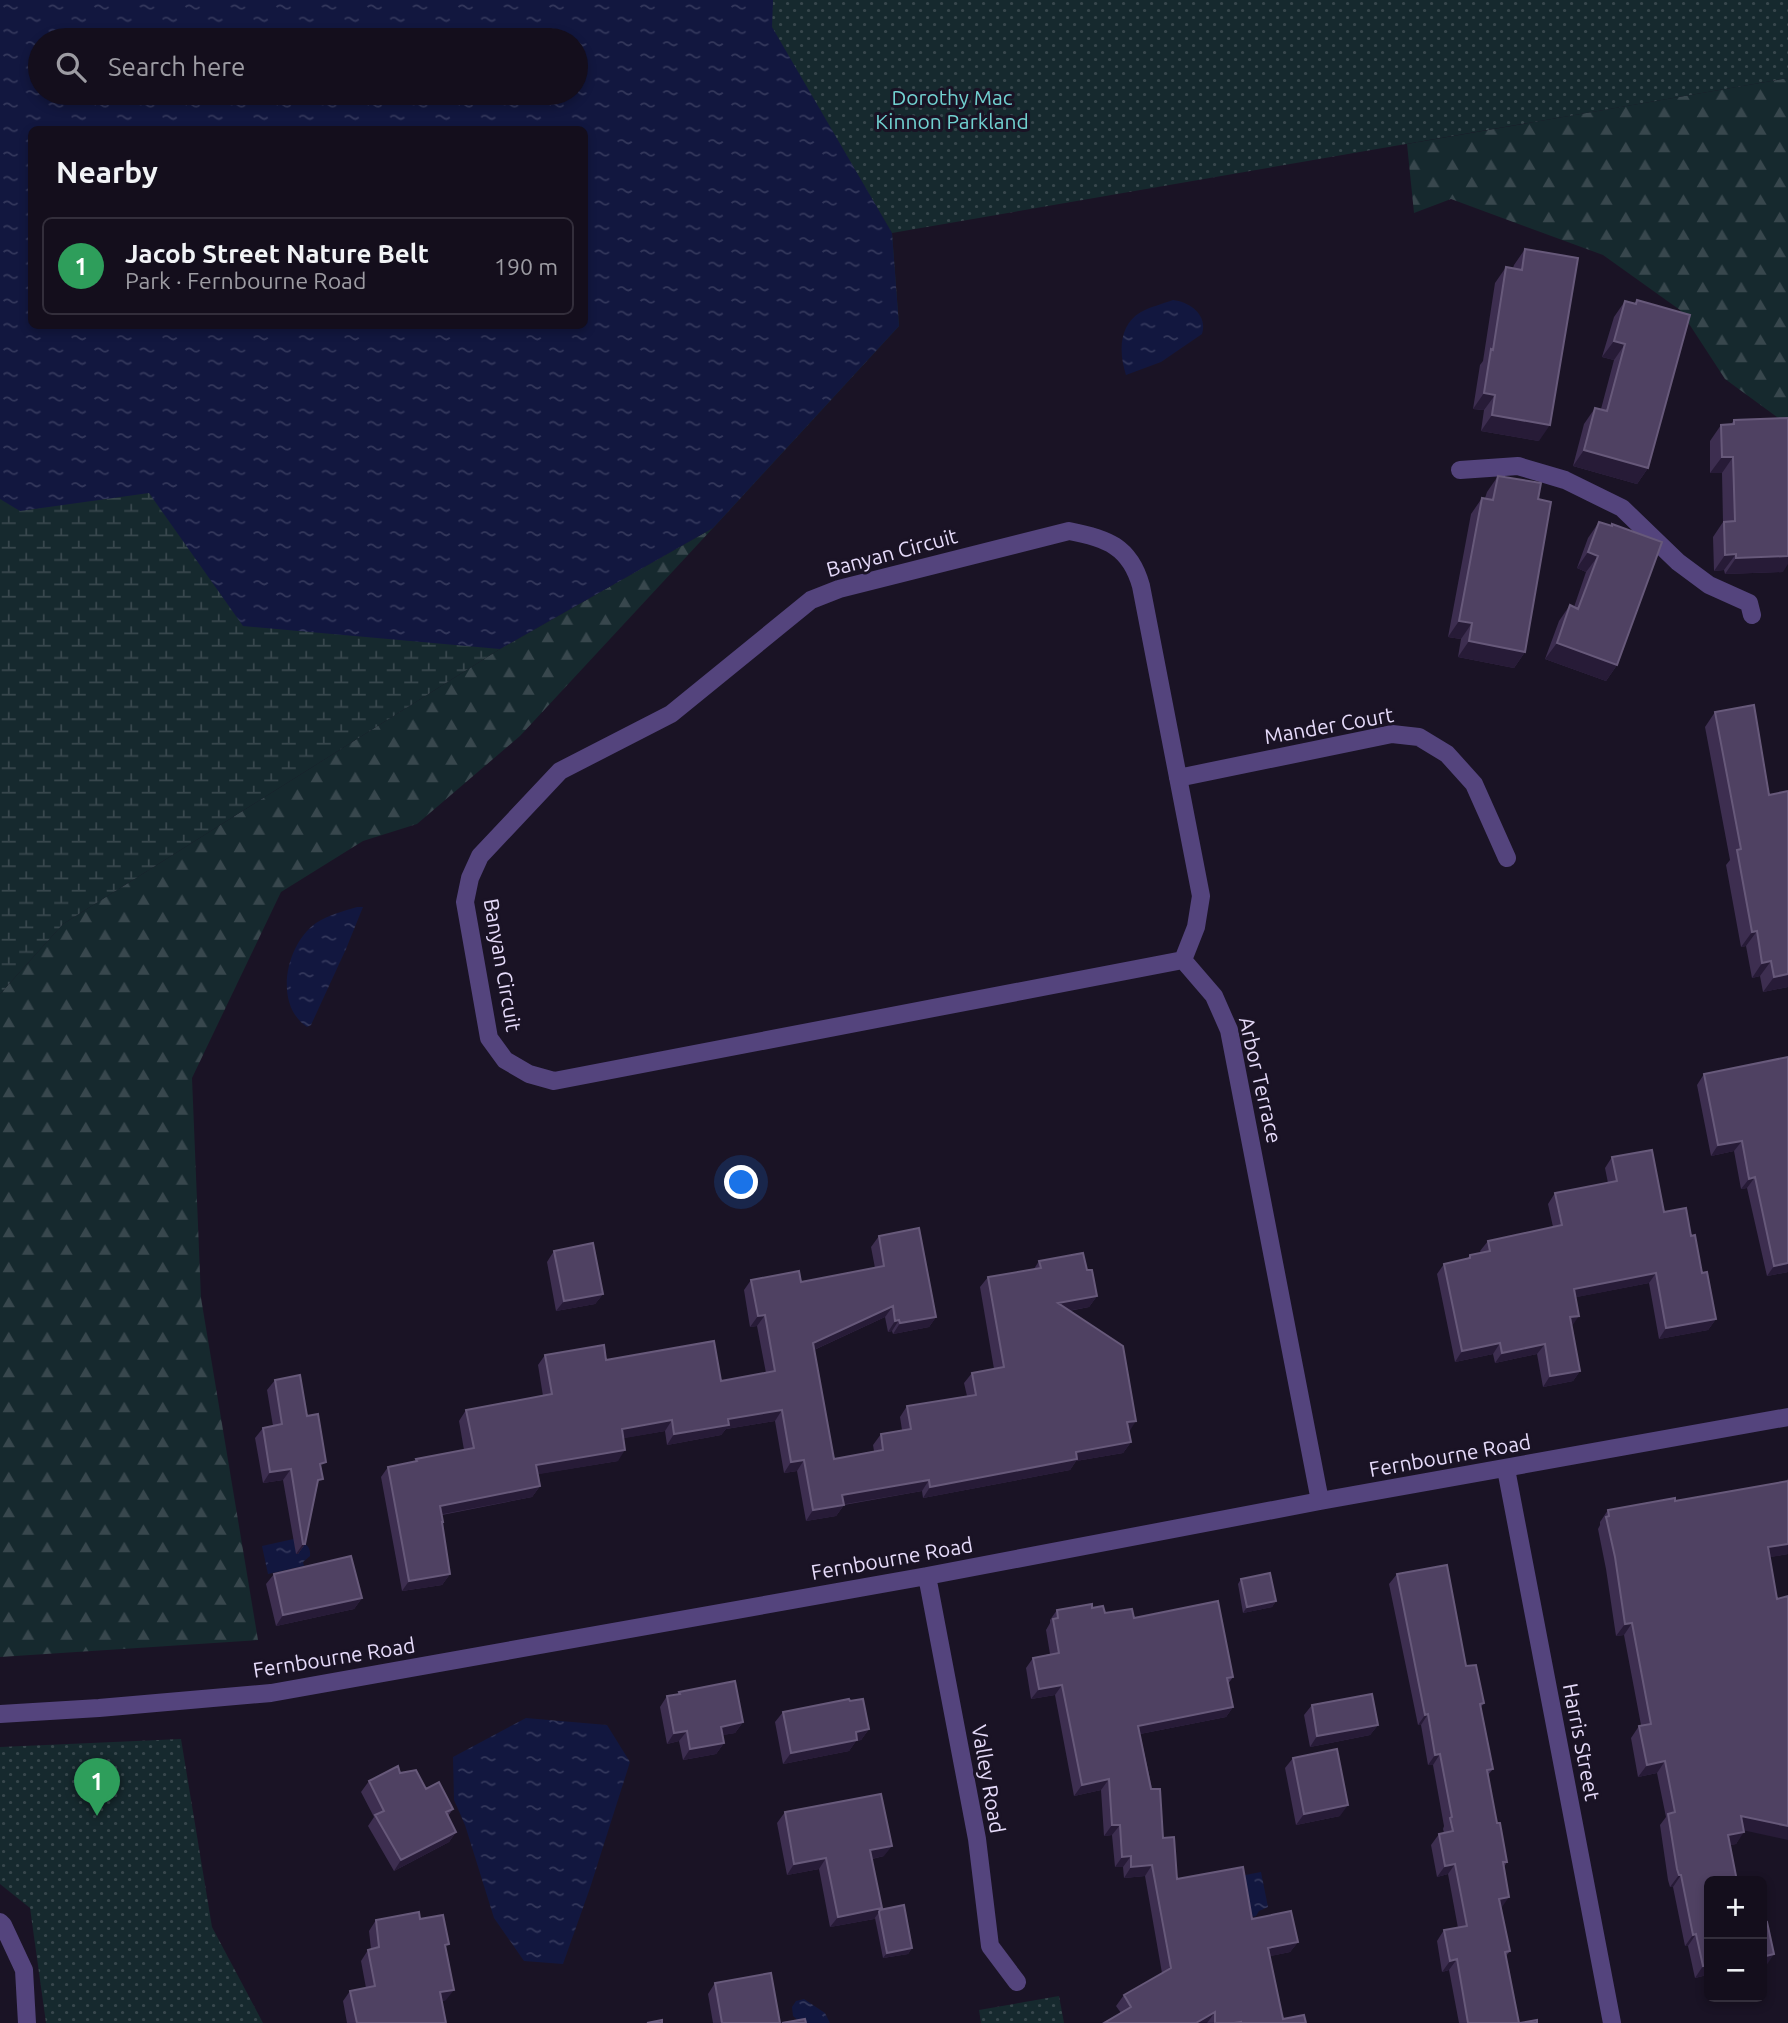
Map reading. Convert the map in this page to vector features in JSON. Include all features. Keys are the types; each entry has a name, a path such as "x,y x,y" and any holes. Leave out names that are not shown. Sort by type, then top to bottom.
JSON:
{"street":[{"path":"1461,470 1518,466 1565,480 1622,508 1678,562 1709,586 1749,603 1752,615"},
{"name":"Banyan Circuit","path":"1178,778 1137,574 1117,546 1096,536 1069,531 839,589 811,600 671,714 560,771 480,856 470,878 464,902 489,1038 505,1060 530,1074 554,1081 1183,960"},
{"name":"Mander Court","path":"1178,778 1392,734 1419,737 1447,754 1474,784 1507,858"},
{"path":"1178,778 1201,896 1196,927 1183,960"},
{"name":"Arbor Terrace","path":"1183,960 1214,996 1229,1030 1320,1502"},
{"name":"Fernbourne Road","path":"0,1714 271,1693 927,1576 1788,1417"},
{"name":"Harris Street","path":"1506,1469 1612,2023"},
{"name":"Valley Road","path":"927,1576 977,1839 990,1946 1017,1982"},
{"path":"0,1922 24,1970 27,2023"}],"green space":[{"path":"0,0 773,0 772,27 892,233 899,326 713,528 500,649 63,924 0,994"},
{"name":"Dorothy Mac Kinnon Parkland","path":"773,0 1788,0 1788,78 892,233 771,27"},
{"path":"1788,78 1788,425 1725,379 1680,310 1603,255 1451,199 1414,213 1407,144"},
{"path":"713,528 520,736 417,824 363,841 281,892 192,1078 201,1298 258,1640 0,1657 0,994 63,924 500,649"},
{"path":"181,1739 212,1927 263,2023 46,2023 30,1908 0,1884 0,1747"},
{"path":"1059,1996 1064,2023 981,2023 979,2010"}],"water":[{"path":"0,0 773,0 772,27 892,233 899,326 713,528 500,649 243,626 149,493 20,511 0,499"},
{"path":"1173,300 1186,303 1200,315 1202,334 1161,362 1126,375 1122,340 1128,324 1141,312"},
{"path":"363,907 346,949 311,1025 307,1027 296,1017 290,1004 287,990 291,959 297,945 316,923"},
{"path":"298,1538 310,1550 310,1556 303,1562 304,1566 268,1574 262,1546"},
{"path":"526,1718 607,1725 630,1762 563,1964 524,1961 494,1918 465,1825 454,1800 453,1757"},
{"path":"1261,1872 1268,1907 1259,1911 1256,1916 1248,1918 1240,1876"},
{"path":"804,1999 825,2013 830,2023 801,2023 793,2016 792,2007 796,2001"}],"building":[{"path":"1525,249 1578,258 1550,425 1492,415 1495,395 1484,393 1506,267 1522,270"},
{"path":"1637,300 1690,315 1648,468 1584,450 1595,408 1607,411 1625,344 1614,341 1625,301 1636,304"},
{"path":"1788,418 1788,556 1736,558 1736,554 1725,555 1724,522 1735,521 1733,457 1722,457 1721,425 1734,424 1734,420"},
{"path":"1498,476 1541,483 1538,499 1551,502 1525,652 1469,641 1472,623 1459,621 1482,498 1493,500"},
{"path":"1599,522 1662,542 1617,665 1557,643 1570,605 1578,609 1598,556 1588,552"},
{"path":"1754,705 1769,795 1788,791 1788,974 1774,977 1771,961 1762,963 1757,931 1752,932 1737,850 1741,849 1715,712"},
{"path":"1788,1057 1788,1263 1774,1266 1755,1177 1749,1179 1742,1141 1718,1145 1704,1074"},
{"path":"1652,1150 1664,1212 1686,1208 1691,1236 1695,1235 1702,1273 1707,1272 1716,1319 1666,1328 1656,1273 1574,1289 1579,1316 1570,1317 1580,1371 1550,1376 1545,1344 1502,1353 1500,1343 1462,1351 1444,1264 1490,1251 1488,1241 1562,1225 1555,1193 1617,1181 1612,1157"},
{"path":"919,1228 936,1317 900,1323 899,1320 895,1321 893,1306 813,1343 834,1459 883,1450 881,1434 911,1429 907,1406 976,1395 972,1373 1004,1367 988,1277 1041,1268 1039,1261 1083,1253 1087,1270 1092,1270 1097,1296 1058,1303 1123,1346 1136,1421 1127,1422 1131,1442 1076,1452 1077,1459 930,1487 929,1480 842,1495 844,1505 813,1510 804,1460 791,1462 782,1410 728,1419 729,1425 674,1434 672,1420 622,1429 625,1450 536,1465 540,1486 440,1506 450,1574 409,1581 388,1467 474,1448 466,1410 552,1394 545,1355 604,1345 606,1360 714,1341 721,1381 775,1371 765,1315 758,1316 751,1280 799,1271 801,1282 884,1266 879,1236"},
{"path":"593,1243 603,1294 564,1301 554,1251"},
{"path":"300,1375 307,1416 318,1414 326,1462 320,1464 323,1479 318,1480 305,1544 291,1469 270,1472 263,1428 282,1424 275,1380"},
{"path":"1788,1481 1788,1544 1768,1547 1777,1599 1788,1596 1788,1826 1741,1816 1744,1832 1728,1835 1736,1876 1704,1876 1703,1966 1696,1934 1693,1935 1681,1875 1677,1869 1668,1814 1675,1812 1665,1761 1647,1765 1639,1726 1651,1724 1632,1623 1625,1624 1606,1517 1609,1516 1608,1510 1675,1498 1675,1501"},
{"path":"351,1556 362,1598 283,1615 274,1574"},
{"path":"1447,1565 1466,1666 1476,1665 1484,1703 1480,1704 1493,1769 1487,1770 1507,1862 1503,1862 1509,1897 1499,1899 1510,1951 1505,1952 1519,2023 1468,2023 1457,1959 1450,1961 1444,1930 1467,1926 1455,1864 1445,1866 1439,1834 1453,1831 1452,1817 1440,1754 1435,1755 1428,1714 1425,1715 1397,1574"},
{"path":"1270,1573 1276,1601 1247,1607 1241,1579"},
{"path":"1218,1601 1233,1677 1227,1678 1233,1707 1138,1726 1151,1789 1160,1789 1163,1838 1174,1837 1177,1879 1243,1867 1252,1919 1291,1911 1298,1942 1268,1948 1283,2019 1304,2015 1306,2023 1215,2023 1215,2012 1196,2023 1104,2023 1131,2007 1124,1995 1171,1968 1152,1865 1131,1867 1131,1856 1122,1857 1120,1825 1112,1825 1109,1779 1082,1785 1062,1685 1039,1689 1033,1658 1059,1653 1053,1619 1058,1618 1057,1610 1092,1604 1092,1608 1103,1606 1105,1613 1132,1609 1134,1618"},
{"path":"735,1681 743,1722 721,1727 724,1743 690,1749 687,1731 674,1733 667,1696"},
{"path":"1372,1694 1378,1725 1317,1736 1312,1705"},
{"path":"849,1699 863,1699 869,1729 856,1732 857,1740 791,1753 783,1712"},
{"path":"1337,1749 1348,1805 1304,1814 1293,1758"},
{"path":"398,1766 400,1773 416,1770 426,1789 439,1782 453,1809 446,1812 456,1832 401,1860 375,1815 384,1811 369,1781"},
{"path":"881,1794 892,1846 870,1850 882,1908 838,1917 826,1858 794,1864 785,1812"},
{"path":"904,1905 912,1948 887,1953 879,1912"},
{"path":"419,1912 420,1919 443,1915 449,1944 445,1945 454,1990 440,1992 446,2023 357,2023 350,1991 375,1986 368,1950 379,1947 376,1920"},
{"path":"1767,1922 1774,1954 1767,1956"},
{"path":"771,1973 780,2023 722,2023 715,1983"},
{"path":"805,2019 806,2023 782,2023"}],"place":[{"name":"Jacob Street Nature Belt","path":"97,1816"}]}
